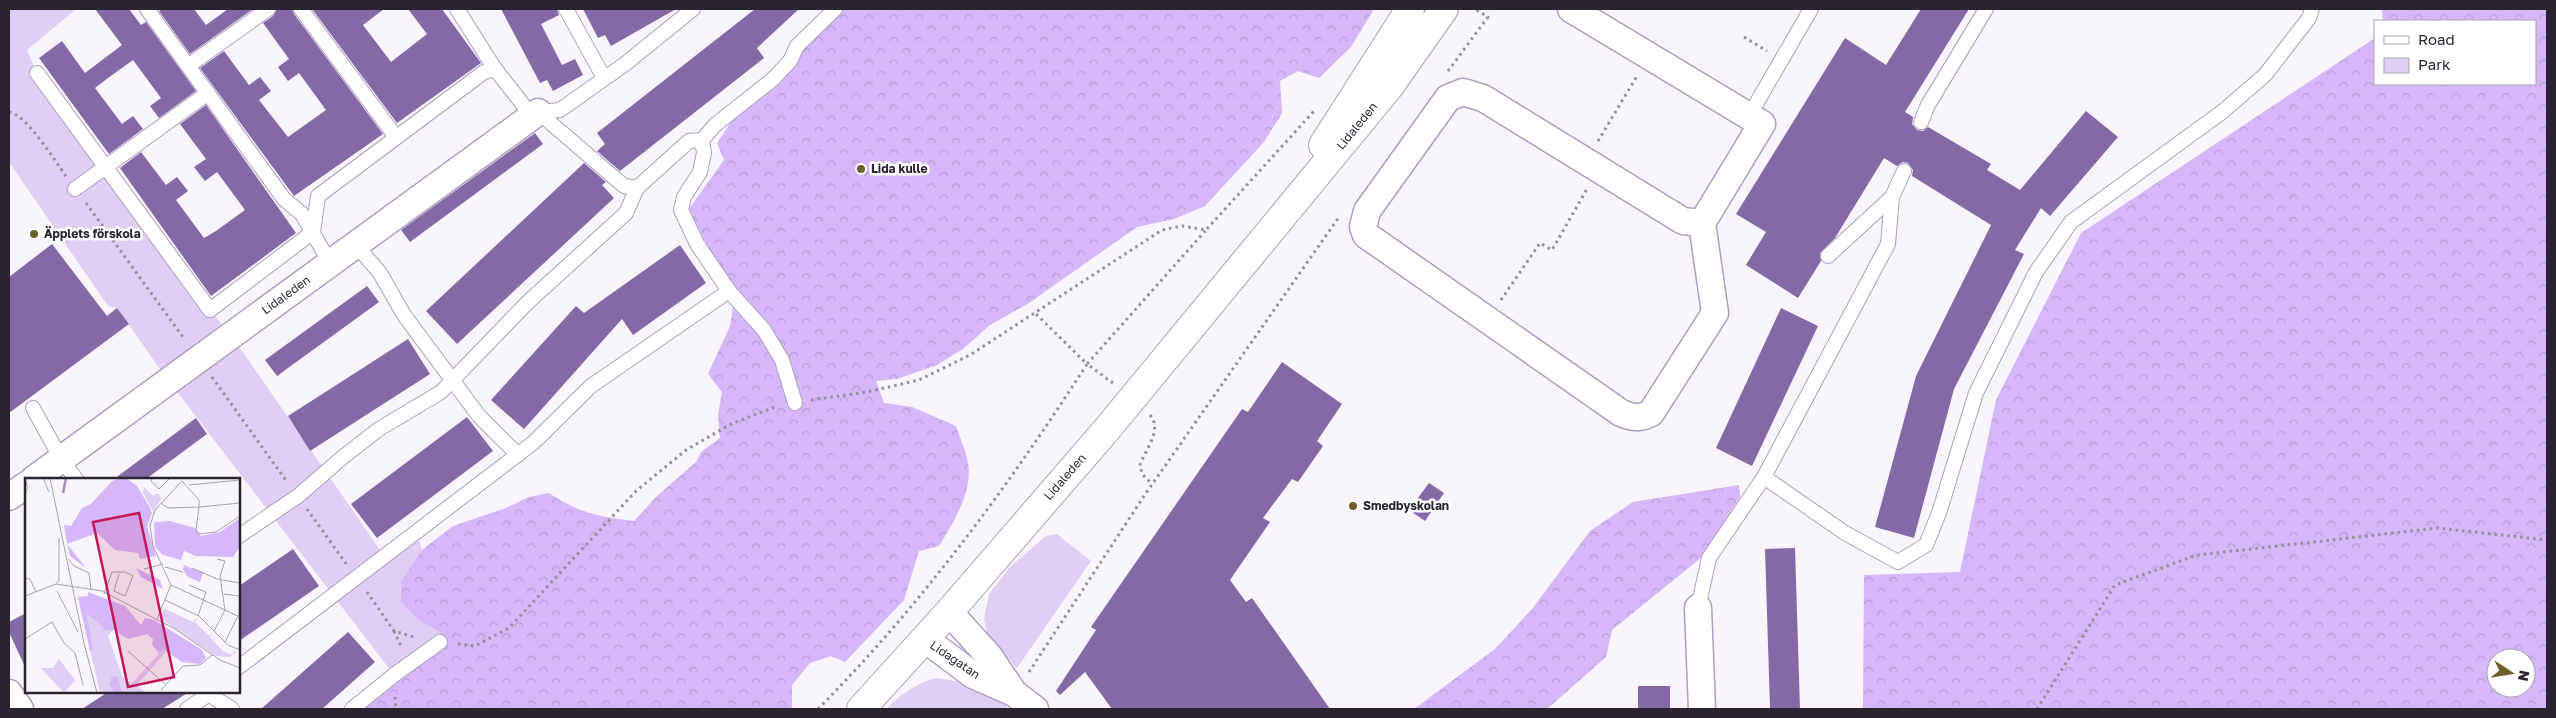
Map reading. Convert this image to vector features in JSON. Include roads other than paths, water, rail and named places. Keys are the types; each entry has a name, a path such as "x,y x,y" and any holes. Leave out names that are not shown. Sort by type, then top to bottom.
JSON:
{"street":[{"name":"Lidaleden","path":"1263,239 1410,9"},
{"name":"Lidaleden","path":"860,709 949,612 1108,428 1389,86 1444,9"},
{"path":"1571,9 1762,124 1702,223 1714,313 1651,413 1644,417 1632,417 1621,413 1366,235 1363,226 1367,211 1448,98 1463,92 1483,98 1683,221 1702,223"},
{"name":"Lidaleden","path":"38,478 69,469 199,358 535,114"},
{"path":"9,497 25,485"},
{"path":"1698,608 1702,709"},
{"name":"Lidagatan","path":"949,612 1019,686 1035,709"},
{"name":"Lidagatan","path":"924,639 973,675 1019,686"},
{"path":"9,693 20,709"}],"lane":[{"path":"147,9 284,199 302,214 330,263"},
{"path":"188,66 268,9"},
{"path":"301,9 396,137"},
{"path":"457,9 495,69 535,114 624,186 637,188"},
{"path":"566,9 604,78"},
{"path":"535,114 560,110 693,9"},
{"path":"240,535 298,496 365,440 441,392 528,302 626,213 637,188 689,142 702,140 715,125 773,79 790,61 797,46 835,9"},
{"path":"1749,116 1812,9"},
{"path":"1921,122 1928,106 1986,9"},
{"path":"1764,477 1845,533 1898,562 1926,546 1939,513 1976,393 2036,272 2070,222 2222,112 2265,76 2309,18 2312,9"},
{"path":"37,73 210,310 313,232 318,196 484,72 495,69"},
{"path":"75,189 208,94"},
{"path":"702,140 704,153 700,172 684,198 681,210 697,244 729,291 764,330 782,360 795,403"},
{"path":"1698,608 1709,558 1764,477 1888,244 1892,197 1904,170"},
{"path":"1828,256 1892,197"},
{"path":"356,244 380,273 404,315 479,416 518,455"},
{"path":"240,666 355,576 385,557 533,443 590,386 729,291"},
{"path":"33,408 69,469"},
{"path":"352,709 394,674 440,642"},
{"path":"186,709 208,693"},
{"path":"210,693 232,709"}],"place":[{"name":"Lida kulle","path":"861,169"},
{"name":"Äpplets förskola","path":"34,234"},
{"name":"Smedbyskolan","path":"1353,506"}]}
